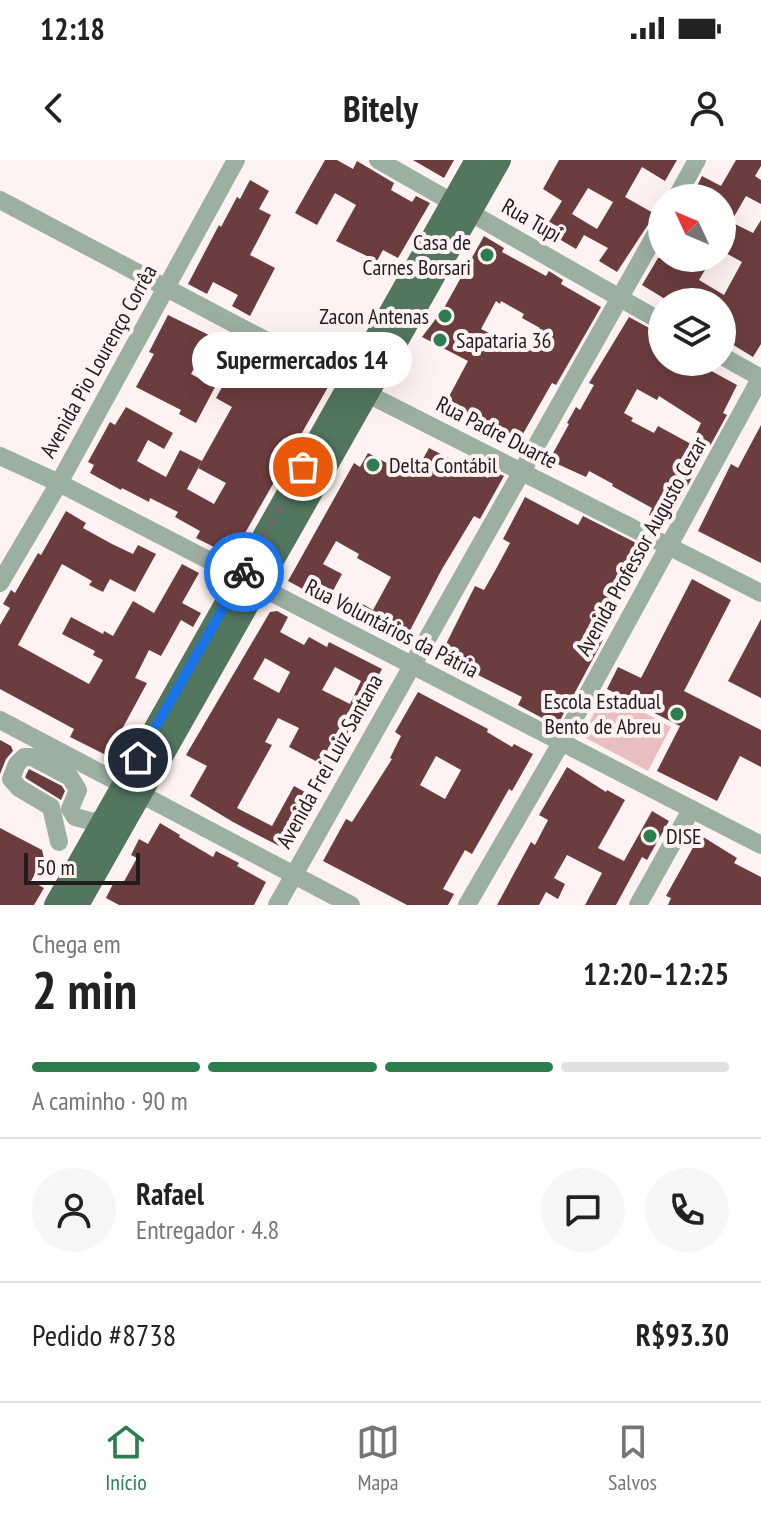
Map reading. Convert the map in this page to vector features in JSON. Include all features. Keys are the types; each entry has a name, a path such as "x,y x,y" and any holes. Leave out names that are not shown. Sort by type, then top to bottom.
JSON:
{"main road":[{"path":"462,207 476,160"},
{"path":"78,905 132,788 462,207 500,160"},
{"path":"55,905 106,816 132,788"}],"street":[{"name":"Avenida Pio Lourenço Corrêa","path":"0,583 59,483 236,160"},
{"name":"Rua Tupi","path":"378,160 648,314"},
{"path":"409,178 419,160"},
{"path":"684,184 697,160"},
{"name":"Rua Padre Duarte","path":"0,200 359,390 761,593"},
{"name":"Avenida Frei Luiz Santana","path":"277,905 648,248"},
{"path":"736,364 761,377"},
{"name":"Avenida Professor Augusto Cezar","path":"467,905 561,743 761,377"},
{"name":"Rua Voluntários da Pátria","path":"0,456 59,483 761,845"},
{"path":"0,720 351,905"},
{"path":"59,842 51,807 13,784 11,779 20,759 32,757 74,781 78,790 70,809 75,817 94,822 106,816"},
{"path":"638,905 691,810"}],"shaded area":[{"path":"605,692 671,727 648,771 582,736"}],"building":[{"path":"325,160 337,160 353,169 357,161 394,183 391,190 412,202 416,196 430,203 398,258 383,250 377,261 336,241 356,205 335,193 317,225 295,213"},
{"path":"413,160 454,160 444,178"},
{"path":"559,160 677,160 665,181 642,167 625,197 648,210 648,225 617,272 599,261 608,248 584,235 576,249 544,230 562,201 543,189","holes":["588,188 613,202 597,229 572,214"]},
{"path":"736,160 761,160 755,176 761,180 761,204 746,196 736,213 736,184 722,184"},
{"path":"702,176 717,184 698,184"},
{"path":"250,180 269,191 259,209 271,215 250,255 275,268 250,316 232,306 238,295 213,282 207,294 188,284 219,225 221,227"},
{"path":"761,220 761,344 753,357 736,347 736,288 728,288 742,262 736,259 736,224 753,233"},
{"path":"484,236 504,248 502,252 546,276 549,271 563,280 561,284 601,307 556,385 552,383 520,439 487,420 485,423 445,404 468,361 422,337 444,308","holes":["496,301 500,304 501,301 524,314 522,318 540,328 527,352 481,329"]},
{"path":"650,272 704,272 699,280 712,288 648,289 642,285"},
{"path":"168,315 211,336 191,374 215,387 196,423 179,414 181,410 136,387 154,354 149,352"},
{"path":"629,317 648,327 648,376 720,376 737,385 723,413 727,415 710,446 705,444 691,470 695,472 667,524 649,515 652,508 613,484 589,471 586,477 553,462 556,457 552,455 567,423 576,407 580,410 594,385 589,383","holes":["637,389 657,400 659,396 701,423 691,444 658,426 654,433 631,421 633,418 624,413"]},
{"path":"251,346 328,387 232,556 196,538 200,531 175,517 178,512 150,498 149,502 121,490 90,473 94,465 88,462 110,422 115,425 126,407 173,433 164,449 148,440 137,461 166,477 180,450 202,461 232,407 216,398 238,358 243,361","holes":["198,468 226,483 214,504 187,489"]},
{"path":"761,425 761,563 698,531 731,464 738,468"},
{"path":"429,448 488,478 492,471 504,476 480,519 474,516 442,569 404,642 352,614 359,602 373,610 391,577 357,558 359,554 336,541 323,564 342,574 327,602 288,581 354,463 360,467 368,453 413,477"},
{"path":"525,497 578,525 583,516 650,550 622,601 618,599 597,636 603,640 557,726 518,705 522,697 440,656 475,586 484,590 510,543 503,539"},
{"path":"66,511 86,523 83,528 112,544 133,554 138,545 156,554 135,592 110,579 103,592 89,585 92,581 62,564 18,645 89,684 103,660 93,655 95,651 62,634 71,617 113,636 133,601 154,613 182,564 199,573 182,603 201,613 193,627 181,620 161,656 149,650 135,678 147,683 121,731 132,737 118,761 70,737 74,729 0,689 0,625 10,608 3,604 11,590 15,593 38,553 41,555"},
{"path":"692,579 731,600 684,691 761,730 761,767 740,756 717,801 657,771 680,726 607,689 618,667 641,678"},
{"path":"277,611 288,617 280,632 304,645 309,637 327,647 329,642 382,669 329,768 289,747 299,728 278,718 265,742 272,745 237,808 272,826 294,786 312,796 290,836 294,838 287,850 190,796 207,766 186,755 270,612","holes":["265,658 290,672 279,693 253,679","335,667 361,681 350,704 322,690"]},
{"path":"761,619 761,698 728,681"},
{"path":"418,692 488,729 487,732 512,747 514,744 533,754 472,854 465,850 443,889 454,894 448,905 407,905 323,861 346,819 352,822 392,759 401,736 395,732","holes":["436,756 461,770 445,799 420,785"]},
{"path":"0,740 11,746 13,751 0,774"},
{"path":"567,767 606,792 625,800 598,848 624,861 652,811 669,821 647,860 642,857 616,905 585,905 602,873 567,855 554,878 565,884 558,899 546,892 539,905 497,905 531,842 535,845 548,820 539,815"},
{"path":"29,769 62,786 65,791 61,800 27,779"},
{"path":"160,823 213,857 216,851 266,882 254,905 119,905 106,898 114,882 122,885 137,858 131,855 139,839 148,844"},
{"path":"0,828 42,850 44,858 31,881 44,888 34,905 0,905"},
{"path":"700,835 737,858 734,863 761,877 761,905 668,905 671,898 666,896"}],"way so far":[{"path":"244,572 303,467"}],"place":[{"name":"Casa de Carnes Borsari","path":"487,255"},
{"name":"Zacon Antenas","path":"445,316"},
{"name":"Sapataria 36","path":"440,340"},
{"name":"Delta Contábil","path":"373,465"},
{"name":"Supermercados 14","path":"303,467"},
{"name":"Escola Estadual Bento de Abreu","path":"677,714"},
{"name":"DISE","path":"650,836"}],"route":[{"path":"138,758 244,572"}]}
